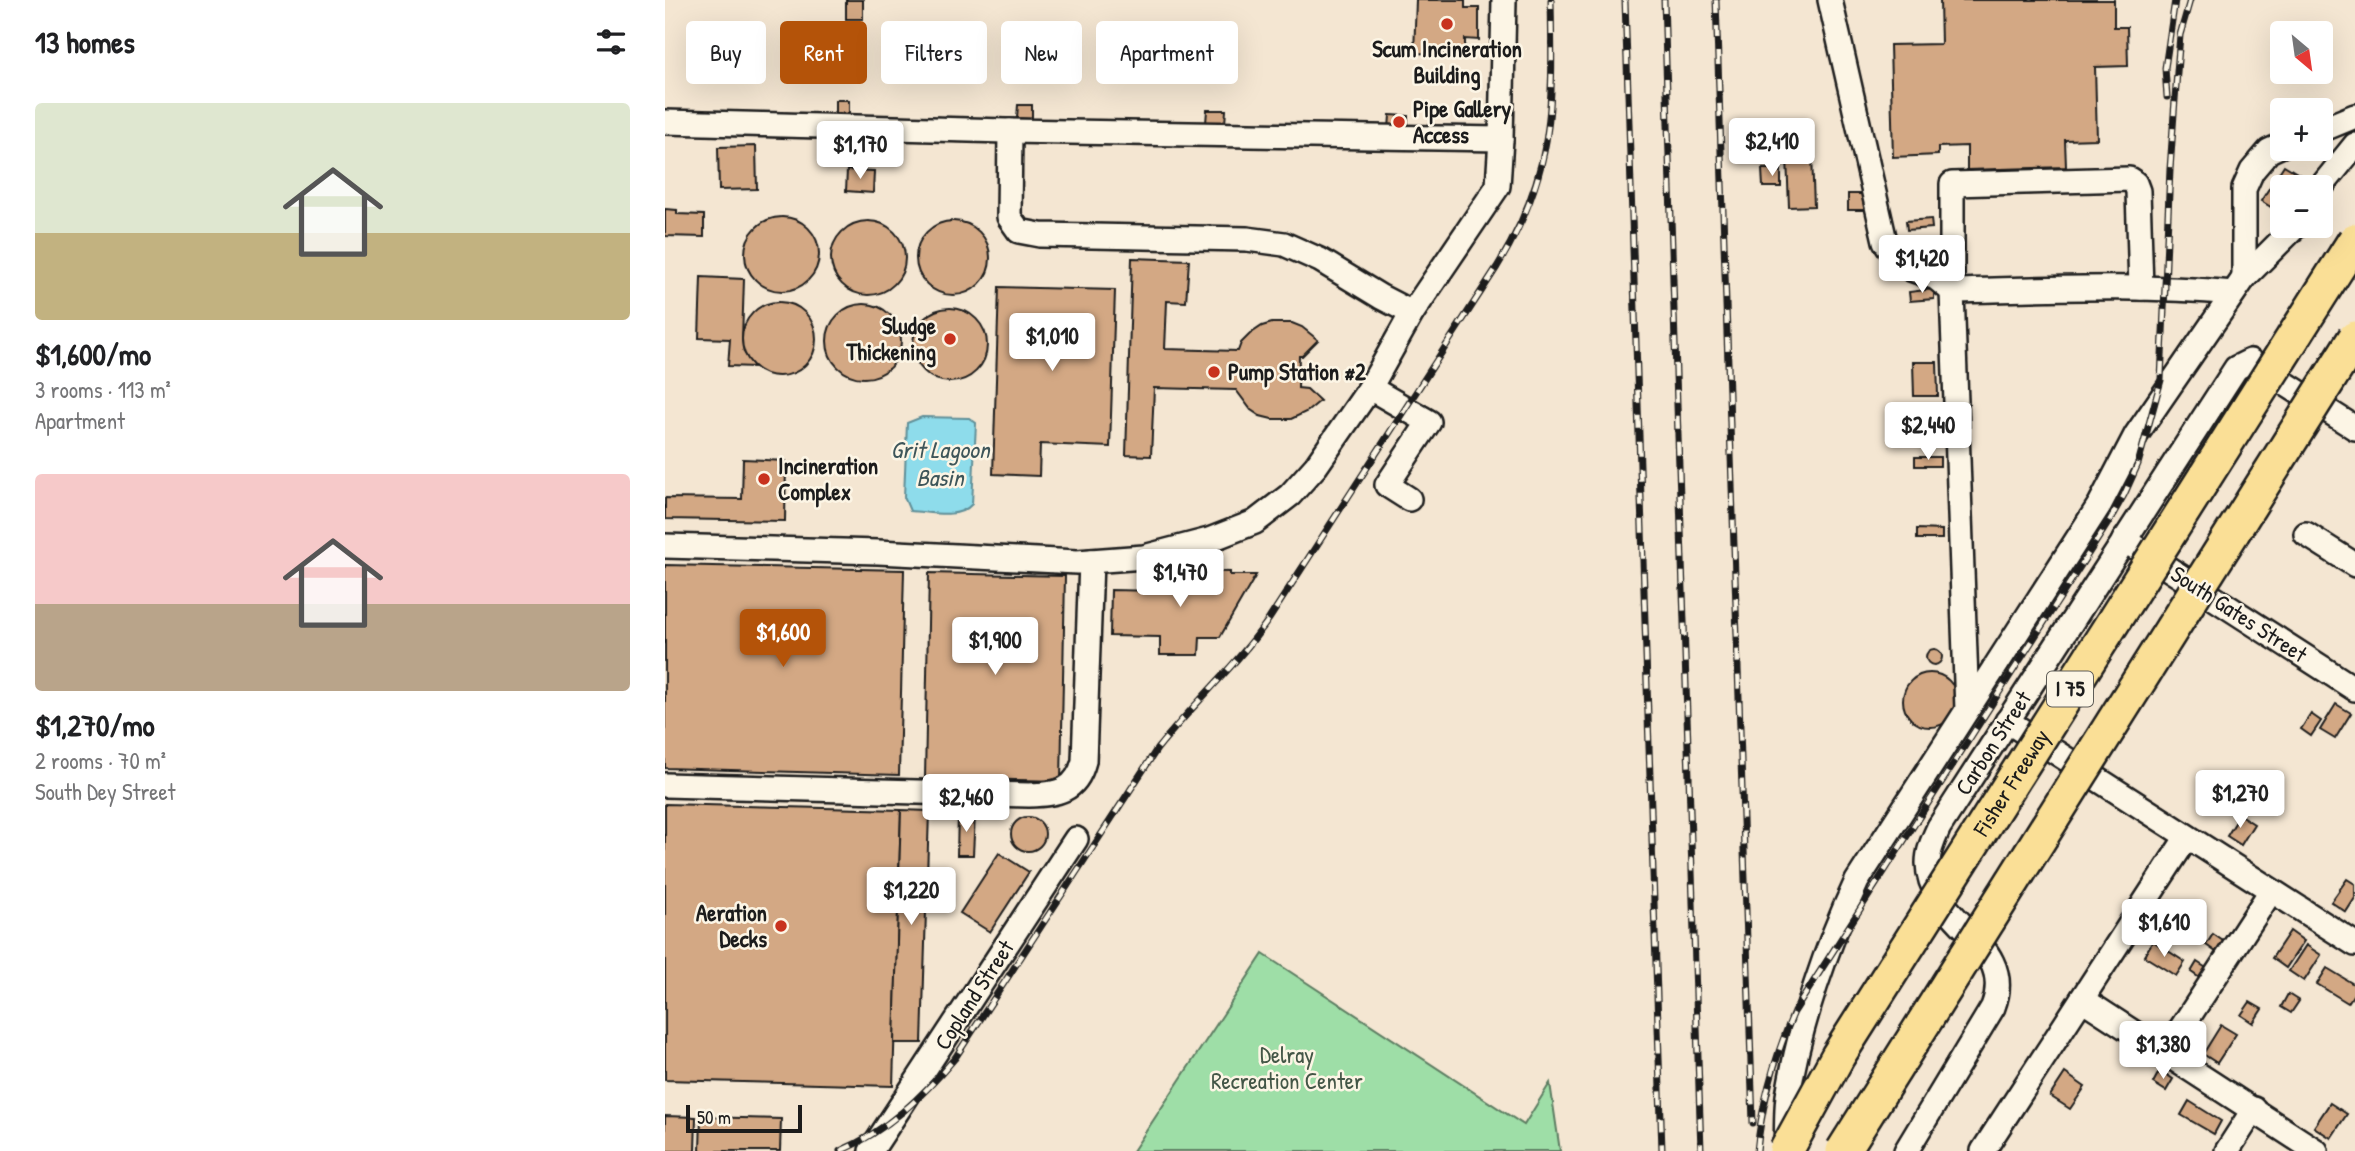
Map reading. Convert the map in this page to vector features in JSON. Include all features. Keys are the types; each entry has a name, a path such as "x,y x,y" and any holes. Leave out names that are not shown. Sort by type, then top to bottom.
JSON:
{"highway":[{"name":"Fisher Freeway","path":"1786,1151 1838,1056 2355,240"},
{"name":"I 75","path":"1843,1151 2355,338"}],"street":[{"path":"665,545 1090,561 1144,557 1209,540 1255,522 1290,495 1316,467 1370,388 1412,313 1498,186 1504,0"},
{"path":"1830,0 1885,241 1897,259 1936,278 1952,291 2238,286"},
{"path":"2333,125 2355,116"},
{"path":"665,122 1501,139"},
{"path":"1010,131 1009,217 1019,230 1040,234 1247,239 1284,244 1320,260 1412,313"},
{"path":"2331,175 2355,145"},
{"path":"2238,286 2243,189 2252,171 2270,150"},
{"path":"1967,710 1952,291 1952,184 2129,179 2135,183 2138,191 2141,288"},
{"path":"1786,1151 1788,1097 1803,1031 1836,925 1857,881 2100,504 2136,435 2238,286 2284,238"},
{"name":"Carbon Street","path":"1906,1151 1983,1024 1996,998 1999,980 1992,960 1945,907 1933,886 1928,861 1939,827 2236,368 2251,361 2355,428"},
{"path":"1370,388 1429,422 1387,485 1409,499"},
{"path":"2305,534 2355,565"},
{"name":"South Gates Street","path":"2124,540 2355,688"},
{"path":"665,785 1029,795 1054,793 1070,786 1077,778 1084,761 1090,561"},
{"path":"2007,721 2355,944"},
{"path":"1983,1151 2187,837"},
{"name":"Copland Street","path":"871,1151 1076,839"},
{"path":"2165,1053 2271,891"},
{"path":"2082,999 2316,1151"},
{"path":"2227,1151 2254,1109"}],"green space":[{"name":"Delray Recreation Center","path":"1263,954 1524,1125 1550,1083 1560,1151 1133,1151"}],"water":[{"name":"Grit Lagoon Basin","path":"922,417 969,418 976,423 972,504 966,509 952,514 910,511 904,497 907,423"}],"building":[{"path":"846,0 863,0 863,19 846,19"},
{"name":"Scum Incineration Building","path":"1416,0 1465,0 1465,8 1479,8 1479,40 1465,39 1465,55 1414,53"},
{"path":"1940,0 2114,0 2114,27 2127,27 2128,66 2095,67 2097,139 2065,140 2066,167 1967,170 1967,146 1938,147 1938,155 1893,157 1890,45 1941,44"},
{"path":"835,100 849,100 849,114 835,113"},
{"path":"1018,105 1032,105 1032,119 1017,118"},
{"path":"1207,110 1226,110 1225,124 1206,123"},
{"name":"Pipe Gallery Access","path":"1390,115 1408,116 1408,129 1389,129"},
{"path":"756,146 757,189 719,190 718,147"},
{"path":"1812,156 1814,206 1789,207 1787,157"},
{"path":"2284,165 2300,175 2278,175"},
{"path":"1762,169 1781,169 1781,187 1763,187"},
{"path":"847,170 874,171 873,193 846,191"},
{"path":"2270,187 2270,206 2261,201"},
{"path":"1848,194 1865,194 1865,210 1848,210"},
{"path":"665,209 677,210 677,214 704,215 704,237 665,236"},
{"path":"789,217 809,227 817,240 817,268 809,281 796,289 775,291 755,281 747,268 745,247 755,227 768,219"},
{"path":"1931,219 1932,228 1907,230 1906,221"},
{"path":"875,221 895,231 903,244 903,272 895,285 882,293 861,295 841,285 833,272 831,251 841,231 854,223"},
{"name":"Sludge Thickening","path":"946,221 960,221 974,227 984,237 990,258 988,272 974,289 960,295 946,295 932,289 922,279 916,265 916,251 922,237 932,227"},
{"name":"Pump Station #2","path":"1132,258 1189,260 1186,302 1167,301 1165,349 1238,351 1241,343 1262,326 1292,323 1302,327 1318,340 1299,356 1298,388 1307,389 1320,401 1308,411 1291,419 1272,419 1251,410 1236,390 1154,388 1151,456 1126,455"},
{"path":"701,277 744,279 742,340 744,352 754,367 728,366 730,339 699,338"},
{"path":"999,287 1115,290 1110,447 1040,444 1039,476 993,474"},
{"path":"1934,289 1934,299 1910,301 1909,292"},
{"path":"786,302 806,312 814,325 814,353 806,366 793,374 772,376 752,366 744,353 742,332 752,312 765,304"},
{"path":"857,304 871,304 885,310 895,320 901,341 899,355 885,372 871,378 857,378 843,372 833,362 827,348 827,334 833,320 843,310"},
{"name":"Sludge Thickening","path":"957,308 977,318 985,331 985,359 977,372 964,380 943,382 923,372 915,359 913,338 923,318 936,310"},
{"path":"1913,362 1937,362 1938,396 1914,396"},
{"path":"1915,457 1940,457 1940,466 1915,466"},
{"name":"Incineration Complex","path":"743,459 786,461 785,521 665,519 665,498 742,499"},
{"path":"1917,529 1942,530 1942,539 1917,539"},
{"path":"665,565 904,570 899,775 665,768"},
{"path":"1160,570 1256,575 1220,637 1200,637 1199,655 1160,655 1160,637 1110,636 1111,590 1159,591"},
{"path":"929,573 1065,576 1061,781 925,778"},
{"path":"1934,649 1940,651 1940,663 1934,665 1928,663 1926,657 1928,651"},
{"path":"1930,673 1949,681 1957,700 1949,719 1930,727 1911,719 1903,700 1911,681"},
{"path":"2336,704 2351,713 2335,739 2320,730"},
{"path":"2311,714 2321,721 2311,736 2301,729"},
{"name":"Aeration Decks","path":"665,804 901,810 893,1086 665,1080"},
{"path":"901,810 929,811 922,1043 894,1043"},
{"path":"958,814 975,814 973,855 957,855"},
{"path":"2240,815 2254,824 2241,845 2227,836"},
{"path":"1028,817 1040,822 1045,834 1040,846 1028,851 1016,846 1011,834 1016,822"},
{"path":"999,853 1029,872 990,932 960,913"},
{"path":"2347,879 2355,884 2355,898 2346,912 2331,902"},
{"path":"2170,908 2201,928 2192,942 2160,922"},
{"path":"2290,931 2304,941 2286,968 2272,958"},
{"path":"2213,934 2226,943 2219,954 2206,945"},
{"path":"2153,941 2185,962 2176,976 2144,956"},
{"path":"2306,945 2321,955 2304,981 2289,971"},
{"path":"2197,962 2211,971 2204,981 2191,972"},
{"path":"2327,968 2355,985 2355,992 2348,1003 2317,984"},
{"path":"2288,994 2299,1001 2291,1013 2281,1007"},
{"path":"2250,1002 2262,1009 2253,1023 2241,1015"},
{"path":"2221,1025 2236,1034 2217,1063 2203,1054"},
{"path":"2160,1070 2173,1079 2166,1091 2153,1083"},
{"path":"2065,1073 2085,1087 2070,1109 2050,1096"},
{"path":"2189,1101 2221,1121 2214,1134 2181,1115"},
{"path":"2330,1103 2347,1114 2331,1138 2314,1127"},
{"path":"665,1116 696,1117 695,1151 665,1151"},
{"path":"701,1117 781,1119 780,1151 700,1151"}],"railway":[{"path":"840,1151 873,1134 903,1112 955,1058 1157,749 1243,653 1269,619 1497,267 1530,200 1547,138 1552,74 1551,0"},
{"path":"1625,0 1662,1151"},
{"path":"1664,0 1701,1151"},
{"path":"1716,0 1753,1123"},
{"path":"2167,97 2165,68 2175,0"},
{"path":"1757,1151 1770,1080 1794,1012 2108,523 2138,464 2161,380 2177,72 2180,35 2190,0"}],"place":[{"name":"Scum Incineration Building","path":"1447,24"},
{"name":"Pipe Gallery Access","path":"1399,122"},
{"name":"Sludge Thickening","path":"950,339"},
{"name":"Pump Station #2","path":"1214,372"},
{"name":"Incineration Complex","path":"764,479"},
{"name":"Aeration Decks","path":"781,926"}]}
